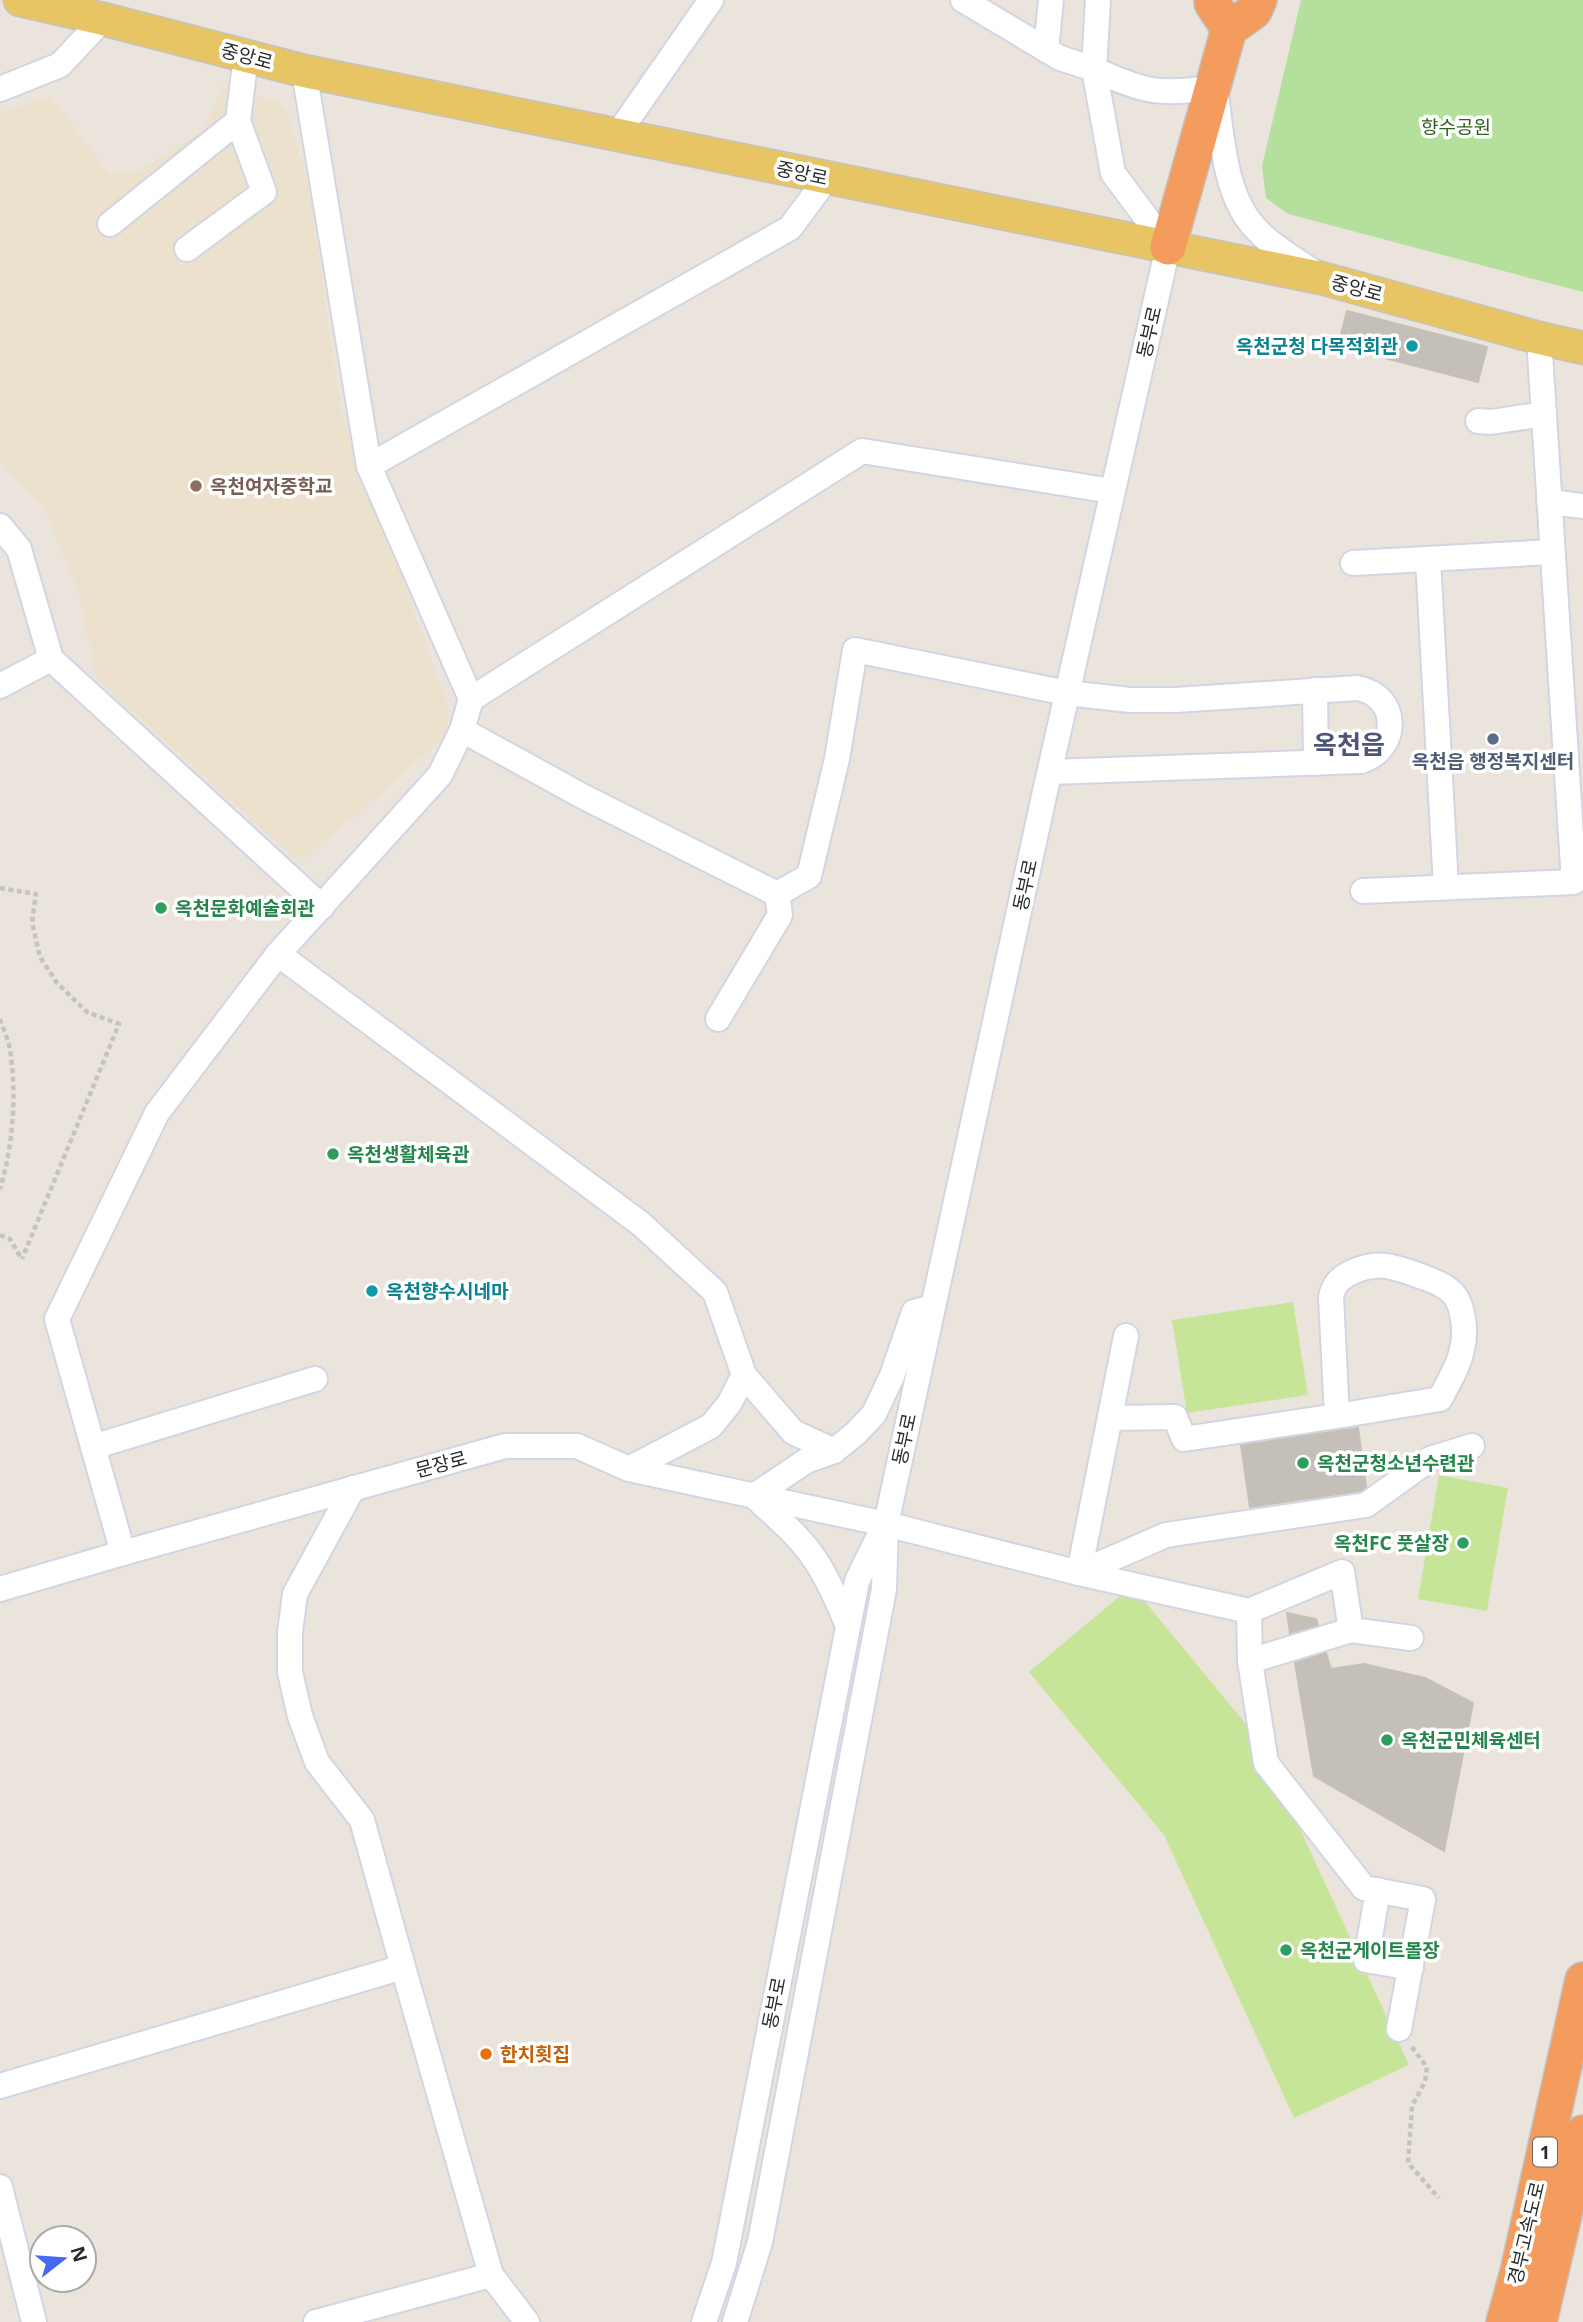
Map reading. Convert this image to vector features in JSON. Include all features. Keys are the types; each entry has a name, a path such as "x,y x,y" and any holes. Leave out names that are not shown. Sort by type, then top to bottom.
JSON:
{"highway":[{"path":"1168,247 1214,87 1221,15 1254,11 1259,0"},
{"name":"경부고속도로","path":"1504,2322 1518,2272 1583,1980"},
{"name":"경부고속도로","path":"1539,2322 1583,2133"}],"main road":[{"name":"중앙로","path":"20,0 304,71 1321,278 1583,348"}],"street":[{"path":"617,135 711,0"},
{"path":"963,0 1060,58 1143,89 1179,93 1214,87 1228,178 1243,210 1256,230 1321,278"},
{"path":"1046,50 1051,0"},
{"path":"1098,0 1094,69 1113,173 1168,247"},
{"path":"0,89 60,65 103,19"},
{"path":"187,249 264,192 238,121 246,56"},
{"path":"124,1553 57,1320 157,1113 278,954 440,775 462,730 471,699 369,466 304,71"},
{"path":"110,224 238,121"},
{"path":"369,466 790,228 828,178"},
{"name":"동부로","path":"735,2322 760,2242 884,1589 886,1524 1067,693 1168,247"},
{"path":"1363,891 1574,882 1539,338"},
{"path":"1478,421 1491,422 1544,414"},
{"path":"471,699 862,451 1112,491"},
{"path":"1549,502 1583,506"},
{"path":"0,526 19,549 51,660 322,907"},
{"path":"1353,563 1552,552"},
{"path":"1428,559 1446,887"},
{"path":"777,894 809,876 837,759 855,650 1067,693 1130,700 1363,689 1373,693 1385,705 1390,721 1387,740 1374,755 1354,761 1050,772"},
{"path":"0,686 51,660"},
{"path":"1315,690 1316,763"},
{"path":"462,730 584,797 777,894"},
{"path":"718,1019 780,915 777,894"},
{"path":"278,954 641,1224 715,1292 744,1375 793,1432 834,1451"},
{"path":"1110,1418 1175,1417 1184,1439 1337,1416 1440,1399 1463,1348 1463,1321 1457,1299 1443,1284 1394,1266 1378,1264 1352,1272 1333,1286 1331,1297 1337,1416"},
{"path":"848,1626 815,1558 789,1528 754,1496 806,1461 834,1451 874,1415 892,1376 914,1312 932,1307"},
{"path":"1079,1573 1126,1336"},
{"path":"629,1469 711,1426 729,1404 744,1375"},
{"path":"93,1447 315,1379"},
{"name":"문장로","path":"0,1589 505,1447 577,1446 629,1469 886,1524 1079,1573 1249,1611"},
{"path":"1079,1573 1166,1535 1367,1505 1430,1459 1472,1446"},
{"path":"353,1488 295,1594 289,1632 290,1672 300,1716 317,1762 362,1819 491,2275 527,2322"},
{"name":"동부로","path":"704,2322 724,2263 857,1581 886,1524"},
{"path":"1351,1630 1342,1572 1249,1611 1250,1661 1266,1763 1364,1888 1423,1899 1399,2029"},
{"path":"1250,1661 1351,1630 1411,1638"},
{"path":"1378,1890 1366,1960 1410,1968"},
{"path":"0,2086 403,1968"},
{"path":"0,2187 34,2322"},
{"path":"316,2322 491,2275"}],"path":[{"path":"0,888 36,894 32,922 40,957 57,983 87,1012 119,1024 22,1259 10,1239 0,1235"},
{"path":"0,1019 10,1048 14,1113 0,1189"},
{"path":"1399,2029 1427,2067 1425,2082 1412,2106 1408,2162 1439,2198"}],"shaded area":[{"name":"옥천여자중학교","path":"222,87 275,101 286,110 310,187 343,417 448,704 448,733 306,857 295,858 97,679 78,590 45,511 0,461 0,112 51,96 109,174 141,170 204,130"}],"green space":[{"name":"향수공원","path":"1301,0 1583,0 1583,292 1288,214 1266,198 1262,166"},
{"path":"1293,1302 1308,1395 1187,1413 1172,1320"},
{"name":"옥천FC 풋살장","path":"1439,1475 1508,1488 1487,1611 1418,1599"},
{"name":"옥천군게이트볼장","path":"1132,1586 1259,1740 1409,2065 1294,2118 1164,1835 1029,1672"}],"building":[{"name":"옥천군청 다목적회관","path":"1347,311 1487,347 1478,382 1338,346"},
{"name":"옥천군청소년수련관","path":"1358,1428 1366,1487 1360,1491 1250,1507 1241,1445"},
{"path":"1287,1613 1316,1619 1318,1625 1290,1633"},
{"name":"옥천군민체육센터","path":"1326,1653 1331,1669 1364,1664 1425,1678 1473,1703 1444,1851 1314,1776 1295,1663"}],"place":[{"name":"옥천군청 다목적회관","path":"1412,346"},
{"name":"옥천여자중학교","path":"196,486"},
{"name":"옥천읍 행정복지센터","path":"1493,739"},
{"name":"옥천문화예술회관","path":"161,908"},
{"name":"옥천생활체육관","path":"333,1154"},
{"name":"옥천향수시네마","path":"372,1291"},
{"name":"옥천군청소년수련관","path":"1303,1463"},
{"name":"옥천FC 풋살장","path":"1463,1543"},
{"name":"옥천군민체육센터","path":"1387,1740"},
{"name":"옥천군게이트볼장","path":"1286,1950"},
{"name":"한치횟집","path":"486,2054"}],"district":[{"name":"옥천읍","path":"1349,744"}]}
